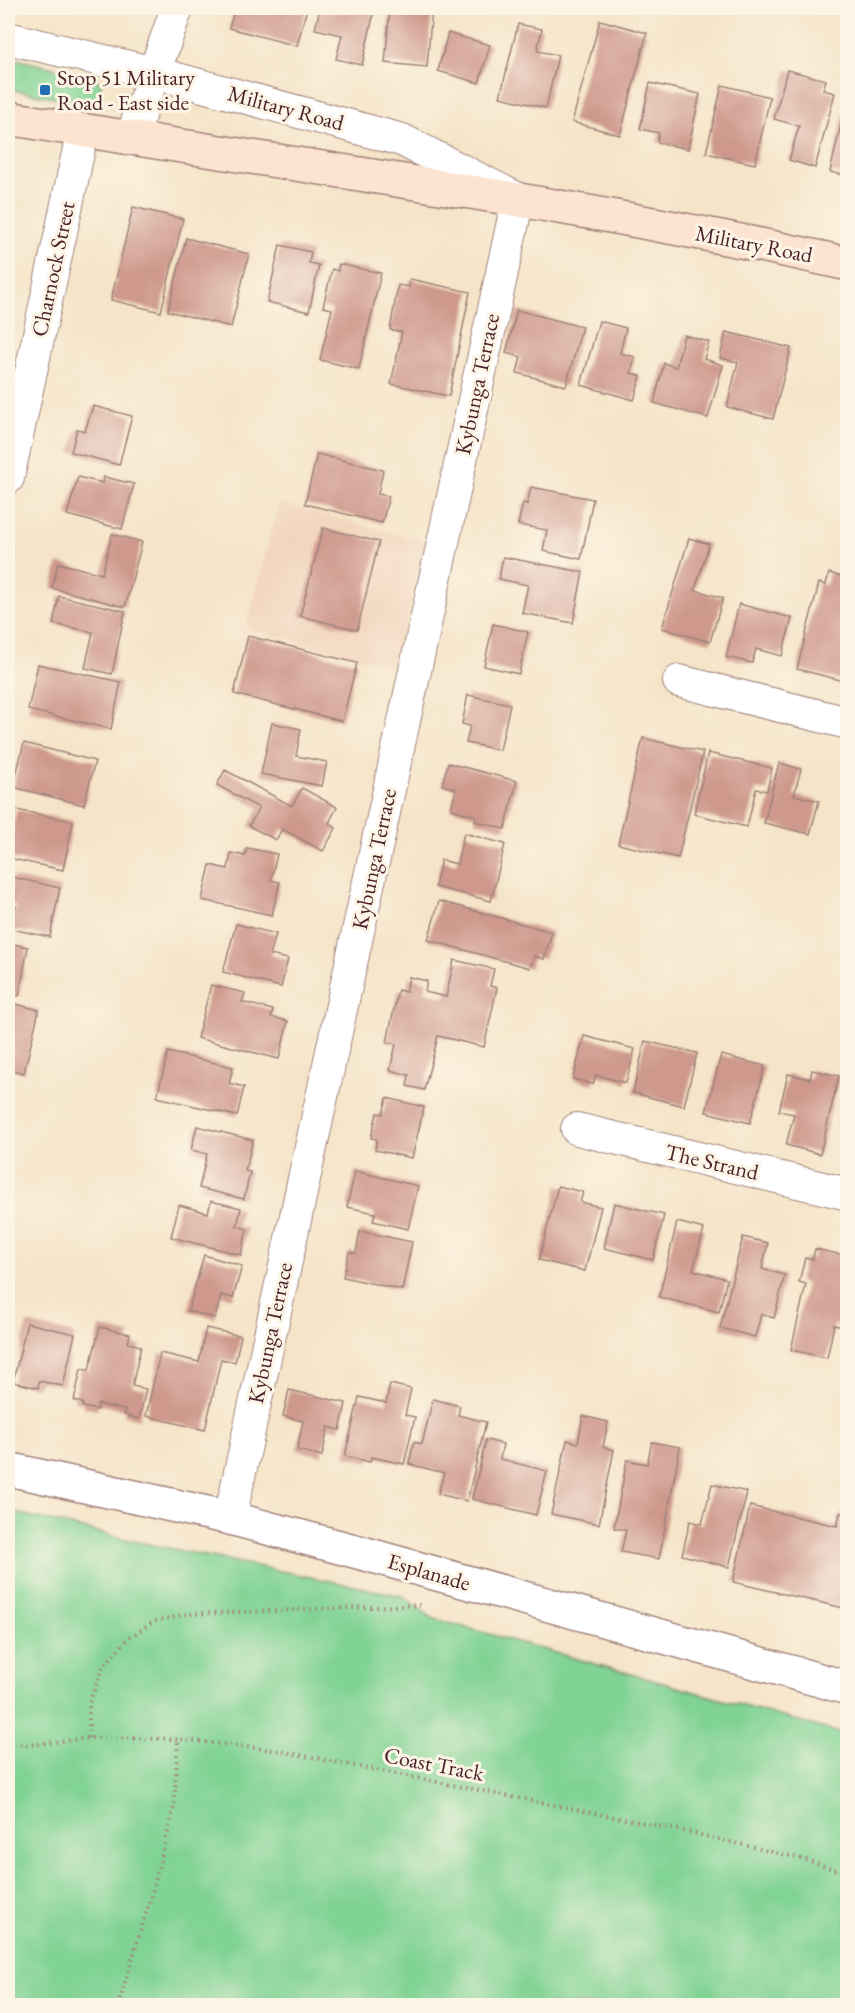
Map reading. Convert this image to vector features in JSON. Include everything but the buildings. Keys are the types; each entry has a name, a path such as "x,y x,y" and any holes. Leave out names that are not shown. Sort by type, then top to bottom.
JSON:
{"main road":[{"name":"Military Road","path":"8,118 518,199 783,249 848,264"}],"street":[{"path":"131,139 177,8"},
{"name":"Military Road","path":"8,38 155,73 402,140 518,199"},
{"name":"Charnock Street","path":"8,478 84,130"},
{"name":"Kybunga Terrace","path":"230,1518 518,199"},
{"path":"680,681 848,723"},
{"name":"The Strand","path":"577,1129 848,1194"},
{"name":"Esplanade","path":"8,1469 230,1518 848,1688"}],"path":[{"path":"89,1738 89,1703 104,1665 130,1637 155,1621 188,1614 427,1604"},
{"name":"Coast Track","path":"8,1744 28,1745 89,1738 178,1739 280,1752 591,1811 807,1860 848,1874"},
{"path":"118,2006 151,1897 174,1807 178,1739"}],"shaded area":[{"path":"279,503 428,542 395,667 246,628"}],"green space":[{"path":"8,57 95,78 101,84 101,97 93,104 87,104 8,89"},
{"path":"8,1511 134,1541 403,1596 432,1618 847,1735 847,2005 8,2005"}],"place":[{"name":"Stop 51 Military Road - East side","path":"45,90"}]}
